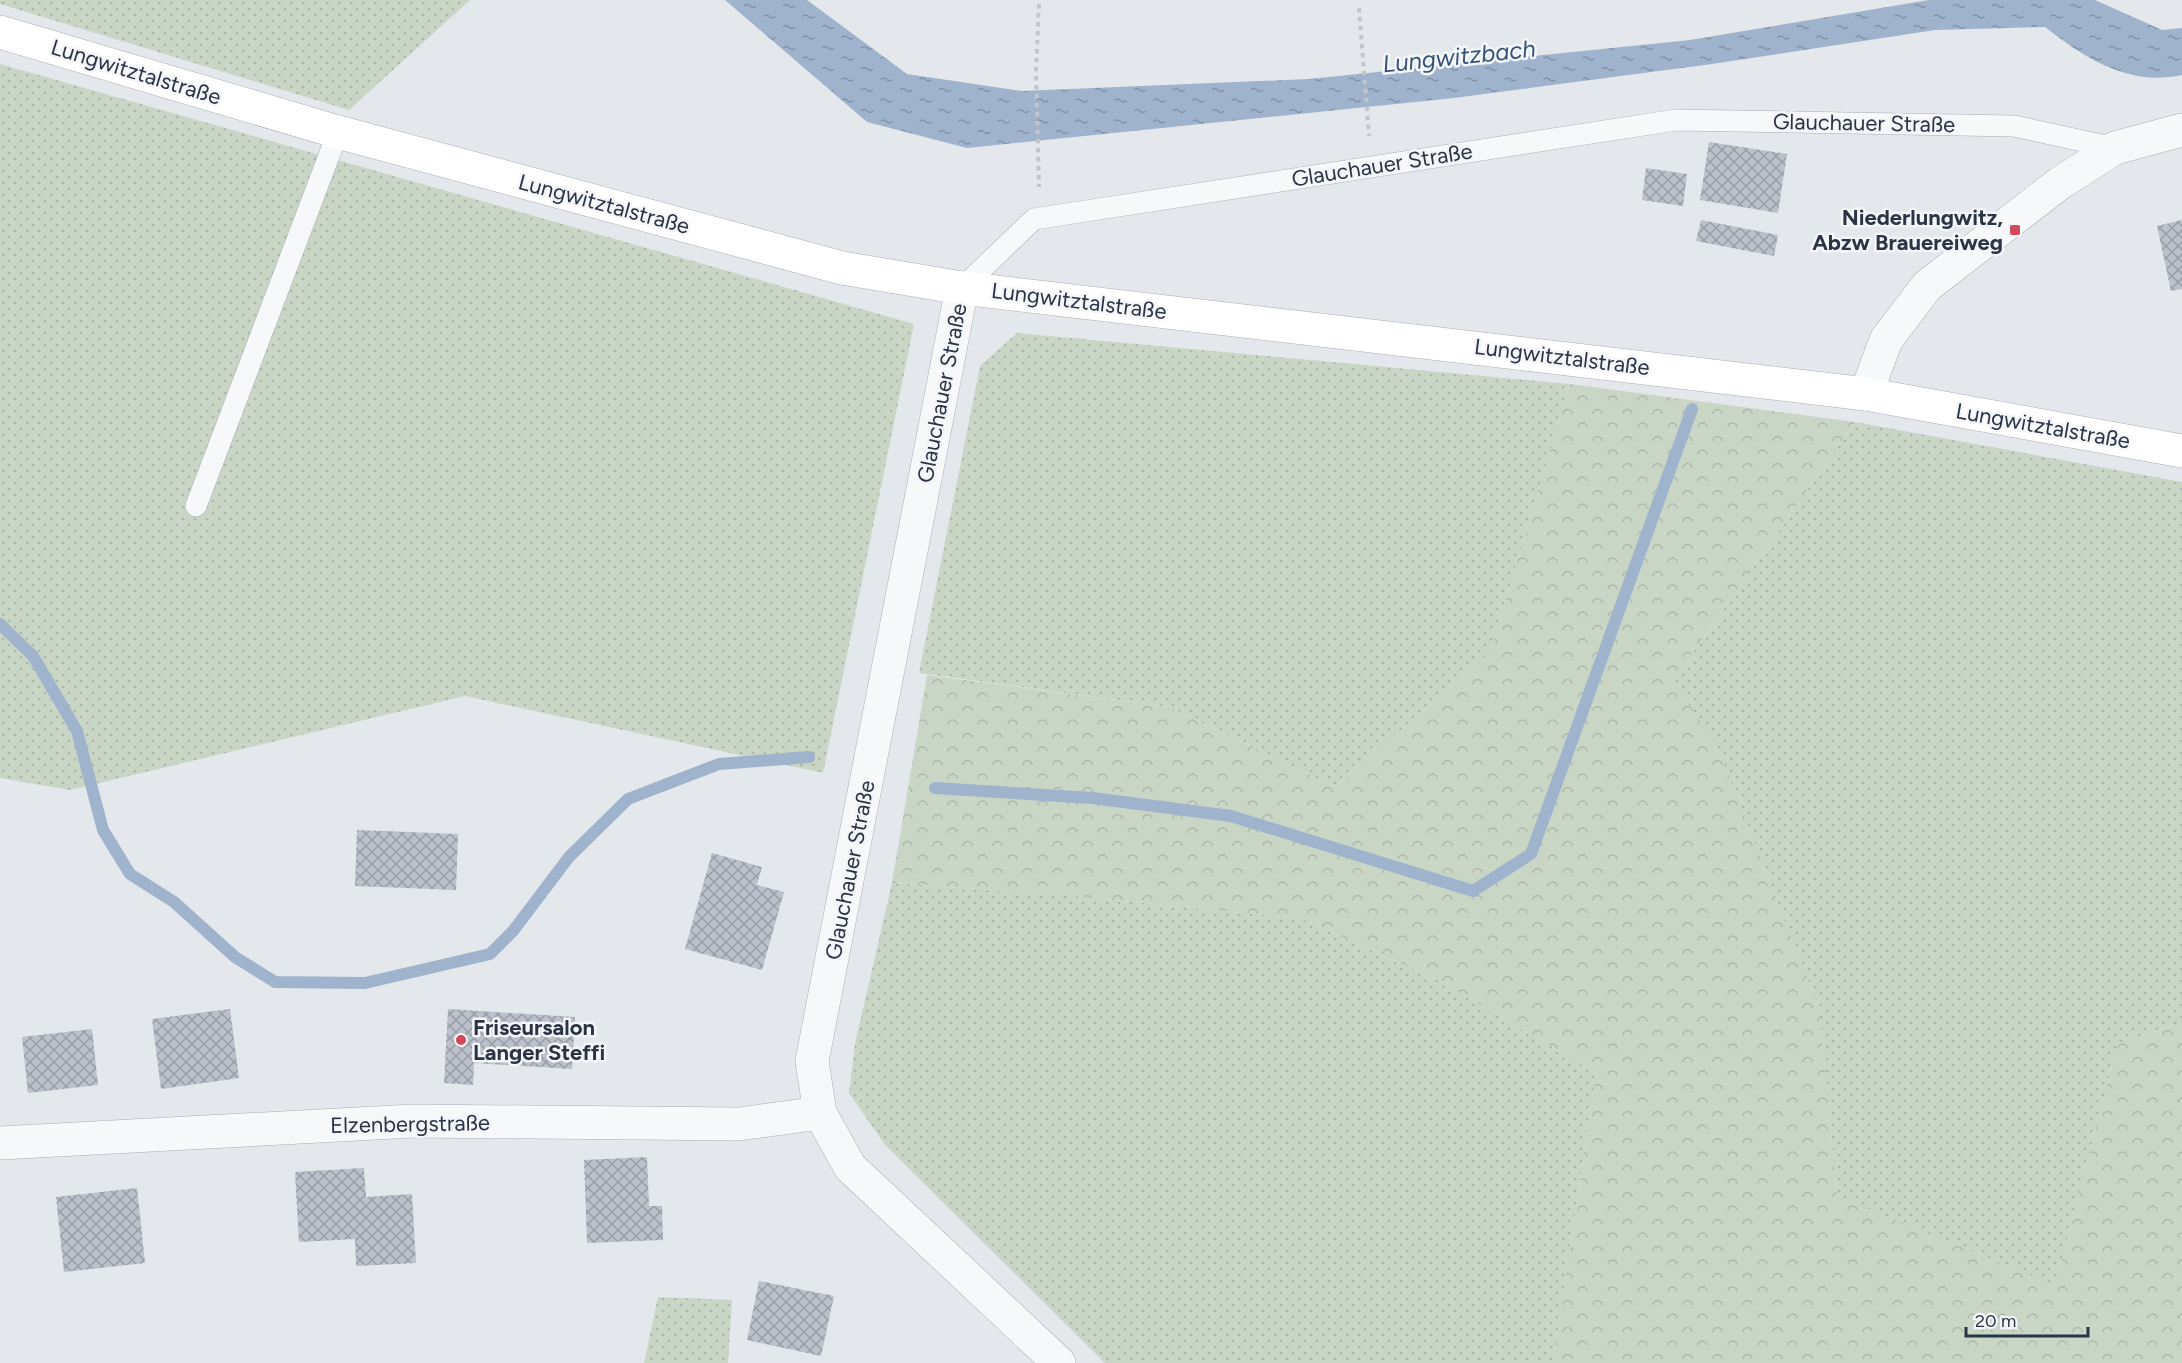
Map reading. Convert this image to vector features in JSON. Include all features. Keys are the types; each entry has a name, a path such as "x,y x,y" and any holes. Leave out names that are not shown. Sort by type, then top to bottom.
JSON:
{"main road":[{"name":"Lungwitztalstraße","path":"0,32 338,132 842,268 962,288 1866,394 2182,452"}],"street":[{"name":"Glauchauer Straße","path":"1866,394 1886,340 1927,286 2060,183 2115,148 2182,130"},
{"name":"Glauchauer Straße","path":"962,288 812,1061 820,1113 850,1167 1059,1363"},
{"name":"Elzenbergstraße","path":"0,1143 413,1121 739,1124 820,1113"}],"lane":[{"name":"Glauchauer Straße","path":"962,288 1034,219 1676,120 2014,126 2115,148"},
{"path":"196,506 338,132"}],"path":[{"path":"1037,161 1036,72 1039,3"},
{"path":"1359,8 1369,136"}],"green space":[{"path":"0,0 470,0 349,110 0,4"},
{"path":"0,64 914,324 823,773 465,696 70,790 0,778"},
{"path":"1017,333 1570,384 1490,653 1335,787 1169,707 919,673 980,366"},
{"path":"1570,384 1855,422 1673,681 1717,746 1819,1008 1837,1196 2055,1285 2118,1043 2182,1023 2182,1363 1553,1363 1596,1073 1440,981 1302,919 1065,895 892,883 927,675 1169,707 1335,787 1490,653"},
{"path":"1855,422 2182,482 2182,1023 2118,1043 2055,1286 1837,1197 1819,1008 1673,681"},
{"path":"892,883 1065,895 1302,919 1440,981 1596,1073 1553,1363 1105,1363 885,1145 849,1093 855,1044"},
{"path":"658,1297 732,1300 728,1363 644,1363"}],"water":[{"path":"725,0 807,0 907,74 1022,91 1309,79 1690,40 1929,0 2095,0 2162,30 2182,28 2182,75 2163,78 2126,73 2092,59 2045,27 1935,30 1712,64 1454,98 967,148 867,122"}],"building":[{"path":"1709,142 1787,154 1778,213 1700,200"},
{"path":"1646,168 1687,174 1683,206 1642,200"},
{"path":"1701,220 1778,235 1774,256 1696,241"},
{"path":"2182,220 2182,289 2171,291 2157,226"},
{"path":"357,830 458,834 456,890 355,886"},
{"path":"712,853 762,867 757,885 784,892 762,970 685,949"},
{"path":"230,1009 239,1078 161,1089 152,1019"},
{"path":"448,1009 575,1017 572,1069 474,1063 473,1085 444,1083"},
{"path":"92,1029 98,1085 28,1093 22,1037"},
{"path":"647,1157 649,1206 662,1206 663,1240 587,1243 584,1160"},
{"path":"364,1168 366,1197 412,1194 416,1263 356,1266 355,1239 299,1242 295,1172"},
{"path":"137,1188 145,1263 64,1272 56,1197"},
{"path":"759,1281 834,1296 821,1356 747,1340"}],"waterway":[{"path":"935,788 1092,798 1231,816 1473,891 1531,854 1692,409"},
{"path":"0,624 33,656 77,731 103,830 130,874 174,902 235,957 275,982 365,983 490,954 513,931 569,857 628,799 719,764 809,757"}],"place":[{"name":"Niederlungwitz, Abzw Brauereiweg","path":"2015,230"},
{"name":"Friseursalon Langer Steffi","path":"461,1040"}],"water label":[{"name":"Lungwitzbach","path":"1459,56"}]}
